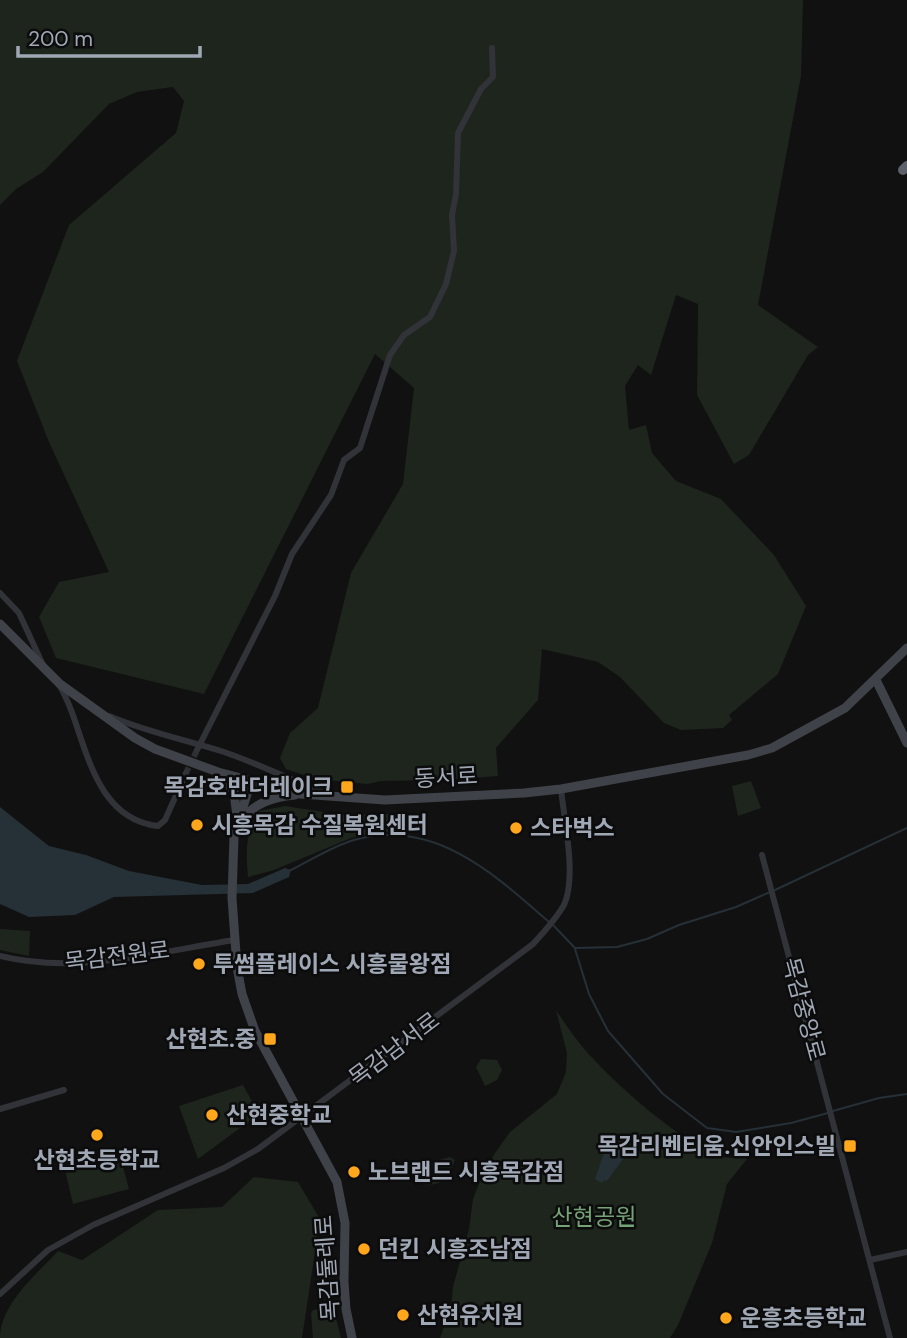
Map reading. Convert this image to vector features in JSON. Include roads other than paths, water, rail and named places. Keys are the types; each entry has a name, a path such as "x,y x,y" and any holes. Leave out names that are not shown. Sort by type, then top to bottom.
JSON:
{"main road":[{"name":"동서로","path":"0,624 60,684 92,709 155,749 218,772 300,794 384,800 561,789 716,762 772,748 845,708 907,649"},
{"path":"877,680 907,743"},
{"path":"218,772 234,792 234,836"},
{"path":"234,836 251,781"},
{"path":"234,836 243,820 259,805 283,796 300,794"},
{"name":"목감둘레로","path":"234,836 233,925 242,994 255,1031 337,1182 345,1223 344,1282 352,1338"}],"street":[{"path":"198,747 275,596 292,554 331,495 344,460 360,448 390,355 404,335 430,317 446,284 454,251 452,215 456,194 458,133 481,89 493,77 492,48"},
{"path":"0,593 19,613 45,670"},
{"path":"60,684 87,758 103,792 123,813 143,825 158,827 165,820 186,773"},
{"path":"92,709 157,734 233,755 334,797"},
{"name":"목감남서로","path":"0,1294 48,1250 93,1225 224,1168 258,1149 519,956 548,928 565,902 569,883 561,789"},
{"name":"목감중앙로","path":"762,855 870,1260"},
{"name":"목감전원로","path":"0,956 26,962 91,962 234,940"},
{"path":"0,1109 64,1090"},
{"path":"890,1338 870,1260 907,1252"}],"waterway":[{"path":"775,890 907,828"},
{"path":"291,870 330,849 354,840 383,835 410,837 436,843 460,854 506,885 549,922"},
{"path":"553,925 575,948 617,947 647,939 770,892"},
{"path":"575,949 589,994 608,1031 663,1094 707,1128 736,1132 791,1123 828,1113"},
{"path":"833,1111 879,1098 907,1094"}],"tunnel":[{"path":"186,773 197,750"}],"place":[{"name":"목감호반더레이크","path":"347,787"},
{"name":"시흥목감 수질복원센터","path":"197,825"},
{"name":"스타벅스","path":"516,828"},
{"name":"투썸플레이스 시흥물왕점","path":"199,964"},
{"name":"산현초.중","path":"270,1039"},
{"name":"산현중학교","path":"212,1115"},
{"name":"산현초등학교","path":"97,1135"},
{"name":"목감리벤티움.신안인스빌","path":"850,1146"},
{"name":"노브랜드 시흥목감점","path":"354,1172"},
{"name":"던킨 시흥조남점","path":"364,1249"},
{"name":"산현유치원","path":"403,1315"},
{"name":"운흥초등학교","path":"726,1318"}],"park label":[{"name":"산현공원","path":"594,1217"}]}
